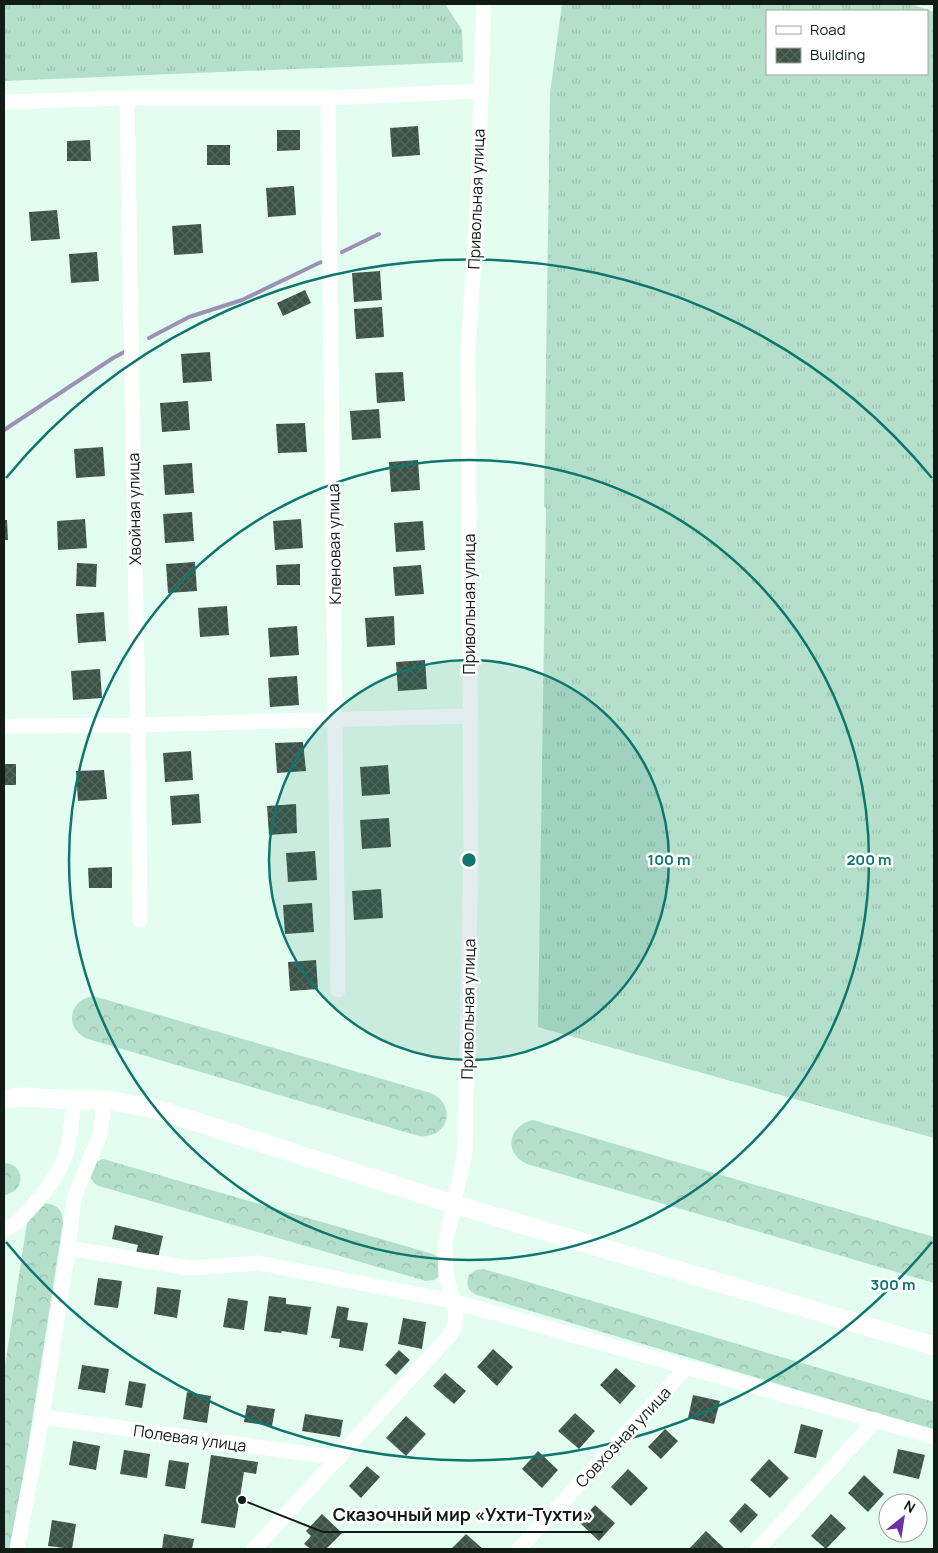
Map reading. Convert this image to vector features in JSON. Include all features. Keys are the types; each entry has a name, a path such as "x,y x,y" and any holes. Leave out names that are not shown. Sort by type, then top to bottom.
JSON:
{"street":[{"name":"Привольная улица","path":"452,1301 446,1276 445,1245 465,1151 470,850 468,350 477,212 484,4"},
{"path":"4,102 127,98 328,98 480,91"},
{"name":"Хвойная улица","path":"127,98 140,920"},
{"name":"Кленовая улица","path":"328,98 338,990"},
{"path":"4,726 138,725 336,718 470,716"},
{"path":"4,1099 24,1097 104,1100 152,1108 453,1204 934,1346"},
{"path":"4,1229 12,1227 36,1202 60,1170 68,1149 74,1100"},
{"path":"17,1549 42,1417 74,1198 100,1135 104,1100"},
{"path":"68,1248 189,1268 258,1263 452,1301 934,1437"},
{"path":"254,1549 451,1334 455,1324 456,1313 452,1301"},
{"name":"Совхозная улица","path":"519,1549 686,1368"},
{"name":"Полевая улица","path":"42,1417 339,1458"},
{"path":"758,1549 876,1420"}],"green space":[{"path":"4,4 445,4 462,30 463,62 4,81"},
{"path":"562,4 911,4 934,12 934,1138 538,1027 546,508 544,507 550,93"},
{"path":"93,996 431,1093 445,1106 446,1120 443,1127 437,1132 429,1136 419,1136 88,1039 75,1029 72,1015 78,1003"},
{"path":"533,1120 934,1237 934,1283 527,1164 514,1153 512,1140 518,1128"},
{"path":"103,1159 433,1254 440,1259 441,1275 434,1280 426,1281 99,1186 90,1177 95,1162"},
{"path":"4,1163 16,1168 20,1178 16,1189 4,1195"},
{"path":"43,1203 58,1208 62,1214 63,1223 12,1549 4,1549 4,1372 28,1217"},
{"path":"484,1269 934,1402 934,1430 477,1295 469,1289 468,1278 476,1270"}],"building":[{"path":"418,126 420,155 392,157 390,128"},
{"path":"277,130 300,130 300,150 277,151"},
{"path":"90,140 91,161 67,161 67,141"},
{"path":"207,145 230,145 230,165 207,165"},
{"path":"294,186 296,215 268,217 266,188"},
{"path":"57,210 60,239 31,241 29,212"},
{"path":"201,224 203,253 174,255 172,226"},
{"path":"97,252 99,281 71,283 69,254"},
{"path":"380,271 382,300 354,302 352,273"},
{"path":"305,290 311,303 283,316 277,303"},
{"path":"382,307 384,337 356,339 354,309"},
{"path":"210,352 212,381 183,383 181,354"},
{"path":"403,372 405,401 377,403 375,373"},
{"path":"188,401 190,430 162,432 160,403"},
{"path":"379,409 381,438 352,440 350,411"},
{"path":"305,423 307,452 278,453 276,424"},
{"path":"103,447 105,476 76,478 74,449"},
{"path":"418,460 420,490 391,492 389,462"},
{"path":"192,463 194,493 165,495 163,465"},
{"path":"192,512 194,541 165,543 163,514"},
{"path":"85,519 87,548 58,550 57,521"},
{"path":"301,519 303,548 275,550 273,521"},
{"path":"4,520 7,520 8,540 4,540"},
{"path":"423,521 425,550 396,552 394,523"},
{"path":"195,562 197,591 168,593 166,564"},
{"path":"77,563 97,564 96,587 76,586"},
{"path":"300,564 300,585 277,585 276,565"},
{"path":"421,565 424,594 395,596 393,567"},
{"path":"227,606 229,635 200,637 198,608"},
{"path":"104,612 106,641 78,643 76,614"},
{"path":"394,616 395,645 367,647 365,618"},
{"path":"297,626 299,655 270,657 268,628"},
{"path":"425,660 427,689 398,691 396,662"},
{"path":"100,669 102,698 73,700 71,671"},
{"path":"297,676 299,705 270,707 268,678"},
{"path":"303,742 306,771 277,773 275,743"},
{"path":"191,751 193,780 165,782 163,753"},
{"path":"4,764 16,764 16,785 4,785"},
{"path":"388,765 390,794 362,796 360,767"},
{"path":"104,770 107,799 78,801 76,771"},
{"path":"199,794 201,823 172,825 170,796"},
{"path":"296,804 297,833 269,835 267,806"},
{"path":"389,818 391,847 362,849 360,820"},
{"path":"315,851 317,880 288,882 286,853"},
{"path":"112,867 112,888 89,888 88,868"},
{"path":"381,889 383,918 354,920 352,891"},
{"path":"312,903 314,932 285,934 283,905"},
{"path":"316,960 318,989 290,991 288,962"},
{"path":"115,1225 163,1236 158,1258 136,1253 138,1245 112,1239"},
{"path":"98,1278 122,1281 118,1308 94,1305"},
{"path":"157,1287 181,1290 177,1318 154,1314"},
{"path":"269,1296 286,1298 286,1304 311,1307 307,1335 282,1331 281,1333 264,1331"},
{"path":"228,1298 248,1301 244,1330 223,1327"},
{"path":"337,1306 349,1308 347,1320 368,1323 363,1351 339,1347 340,1339 331,1338"},
{"path":"403,1318 426,1322 422,1349 398,1344"},
{"path":"493,1349 513,1367 497,1386 477,1367"},
{"path":"399,1350 410,1360 396,1375 385,1365"},
{"path":"82,1365 109,1369 105,1393 78,1389"},
{"path":"616,1368 636,1386 620,1404 600,1385"},
{"path":"445,1373 466,1391 454,1404 433,1386"},
{"path":"129,1381 146,1384 142,1408 125,1405"},
{"path":"187,1392 211,1396 207,1423 183,1419"},
{"path":"693,1395 720,1401 714,1424 688,1418"},
{"path":"247,1405 275,1409 272,1426 244,1422"},
{"path":"575,1413 595,1431 579,1449 558,1431"},
{"path":"305,1414 343,1420 340,1437 302,1431"},
{"path":"406,1416 426,1434 406,1456 386,1438"},
{"path":"801,1424 823,1430 816,1458 794,1453"},
{"path":"665,1429 678,1441 661,1459 648,1447"},
{"path":"73,1441 100,1446 96,1470 69,1465"},
{"path":"898,1449 925,1455 919,1479 893,1473"},
{"path":"124,1450 150,1454 147,1478 120,1474"},
{"path":"538,1451 558,1470 542,1488 522,1469"},
{"path":"211,1455 258,1462 256,1474 244,1472 235,1528 201,1523"},
{"path":"769,1459 789,1478 770,1498 750,1480"},
{"path":"169,1460 189,1463 185,1489 165,1486"},
{"path":"367,1466 380,1477 361,1498 349,1486"},
{"path":"628,1469 648,1488 631,1506 611,1487"},
{"path":"864,1475 883,1493 878,1493 878,1501 868,1512 848,1493"},
{"path":"745,1503 758,1515 741,1533 729,1521"},
{"path":"595,1505 615,1523 599,1541 579,1522"},
{"path":"322,1514 342,1533 326,1549 311,1549 304,1544 311,1536 306,1531"},
{"path":"831,1514 846,1528 826,1549 811,1536"},
{"path":"52,1520 76,1524 72,1549 48,1546"},
{"path":"706,1531 725,1549 689,1549"},
{"path":"164,1534 194,1539 192,1549 162,1549"},
{"path":"466,1534 483,1549 451,1549"}],"waterway":[{"path":"342,252 379,234"},
{"path":"149,338 189,317 242,300 321,262"},
{"path":"4,430 128,350"}],"place":[{"name":"Сказочный мир «Ухти-Тухти»","path":"242,1500"}]}
